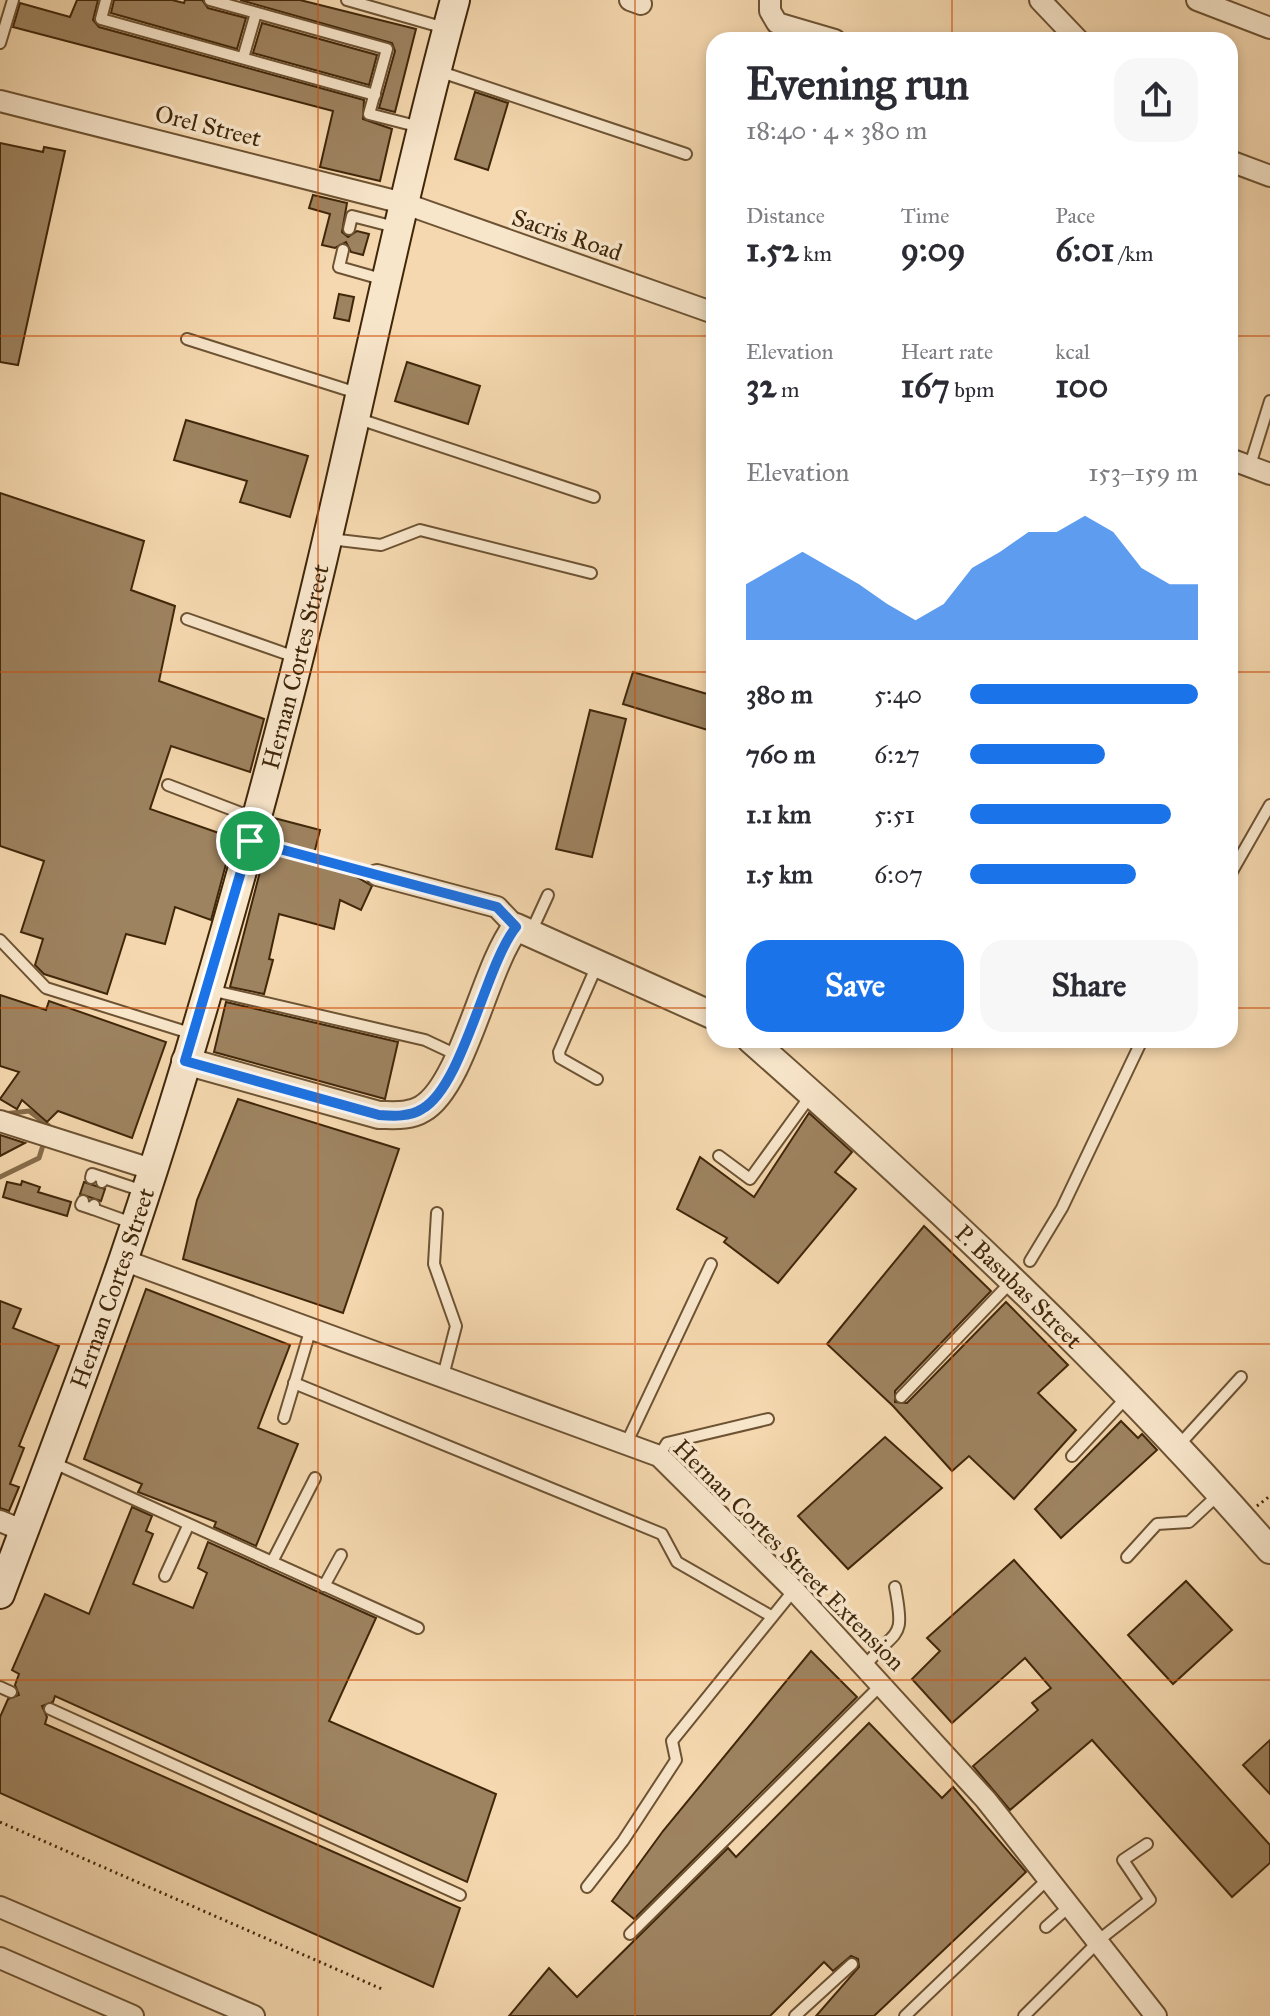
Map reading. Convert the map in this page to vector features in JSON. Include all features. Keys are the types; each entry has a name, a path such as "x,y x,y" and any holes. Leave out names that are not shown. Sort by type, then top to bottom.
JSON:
{"main road":[{"name":"Hernan Cortes Street","path":"0,1594 12,1526 52,1462 135,1224 253,830 299,658 420,127 455,0"}],"street":[{"path":"770,0 770,11 777,23 808,32"},
{"path":"1040,0 1070,32"},
{"path":"1197,0 1270,28"},
{"name":"Orel Street","path":"0,101 358,191 400,216"},
{"path":"1238,164 1270,176"},
{"name":"Sacris Road","path":"400,216 706,311"},
{"path":"1240,462 1270,474"},
{"path":"377,875 497,907 524,930 706,1012"},
{"path":"189,1048 379,1115 403,1116 422,1110 435,1098 524,930"},
{"name":"P. Basubas Street","path":"760,1048 1011,1282 1179,1445 1270,1550"},
{"path":"0,1121 69,1143 148,1180"},
{"name":"Hernan Cortes Street Extension","path":"123,1260 659,1456 794,1590 986,1800 1156,2016"},
{"path":"0,1907 254,2016"},
{"path":"0,1958 133,2016"}],"lane":[{"path":"0,43 13,0"},
{"path":"106,0 101,19 375,95"},
{"path":"210,0 387,49 369,114 420,127"},
{"path":"347,0 447,29"},
{"path":"243,58 256,13"},
{"path":"436,71 686,154"},
{"path":"349,229 358,191"},
{"path":"352,216 400,216"},
{"path":"343,250 339,267 386,280"},
{"path":"187,339 594,497"},
{"path":"1240,462 1270,401"},
{"path":"327,538 381,545 420,530 591,573"},
{"path":"187,619 299,658"},
{"path":"168,785 253,830"},
{"path":"1238,861 1270,805"},
{"path":"524,930 548,895"},
{"path":"0,940 46,988 189,1048"},
{"path":"597,1079 560,1058 559,1052 598,963"},
{"path":"206,989 425,1040 458,1056"},
{"path":"1030,1261 1062,1208 1138,1048"},
{"path":"719,1156 750,1179 812,1094"},
{"path":"91,1178 92,1174 103,1180 148,1180"},
{"path":"83,1201 81,1205 94,1207 135,1224"},
{"path":"437,1213 434,1264 456,1326 443,1376"},
{"path":"627,1442 711,1264"},
{"path":"901,1397 1011,1282"},
{"path":"284,1418 311,1328"},
{"path":"1179,1445 1241,1377"},
{"path":"294,1383 662,1534 677,1562 771,1616"},
{"path":"1072,1456 1129,1396"},
{"path":"659,1456 667,1443 768,1419"},
{"path":"52,1462 418,1628"},
{"path":"272,1562 315,1478"},
{"path":"1127,1557 1157,1524 1189,1522 1221,1493"},
{"path":"165,1576 188,1526"},
{"path":"324,1586 341,1555"},
{"path":"865,1666 898,1633 903,1623 895,1587"},
{"path":"587,1887 623,1841 676,1760 672,1741 794,1590"},
{"path":"630,1934 882,1684"},
{"path":"0,1687 11,1692"},
{"path":"50,1709 460,1895"},
{"path":"1024,2016 1098,1942 1150,1900 1123,1860 1147,1844"},
{"path":"905,2016 1049,1878"},
{"path":"1046,1927 1071,1905"},
{"path":"795,2016 852,1964"}],"path":[{"path":"253,830 377,875"},
{"path":"0,1822 384,1990"}],"building":[{"path":"77,0 98,0 93,20 99,27 364,100 363,119 392,129 380,181 320,167 333,111 13,27 20,3 70,17"},
{"path":"114,0 172,0 184,3 185,0 202,0 208,8 246,18 237,49 111,13"},
{"path":"240,0 300,0 416,29 395,112 379,108 395,51 392,43"},
{"path":"262,23 377,55 369,85 253,53"},
{"path":"475,92 508,103 488,170 455,159"},
{"path":"0,143 43,152 44,147 65,151 18,365 0,362"},
{"path":"313,195 347,203 342,232 348,237 357,231 369,234 363,255 351,252 346,242 335,248 322,245 330,214 309,208"},
{"path":"339,294 354,297 349,321 334,318"},
{"path":"407,362 480,386 468,424 395,401"},
{"path":"186,420 308,456 290,517 240,502 247,481 174,460"},
{"path":"0,493 144,541 131,590 175,606 159,681 264,719 250,772 171,746 150,809 233,838 211,920 175,907 165,944 126,934 107,994 44,974 35,965 43,939 21,932 44,861 0,846"},
{"path":"633,672 706,694 706,730 623,704"},
{"path":"590,710 626,719 592,857 556,849"},
{"path":"274,818 320,830 312,862 350,873 372,886 361,910 340,900 334,929 279,914 269,959 273,960 264,994 230,987"},
{"path":"0,995 46,1010 49,1001 166,1042 132,1138 58,1111 47,1122 22,1100 17,1109 0,1099 19,1072 0,1066"},
{"path":"226,1002 398,1042 385,1099 214,1052"},
{"path":"238,1099 399,1149 343,1313 183,1259 197,1200"},
{"path":"809,1113 852,1152 835,1172 856,1189 778,1283 724,1242 727,1238 677,1209 700,1157 754,1197"},
{"path":"0,1135 25,1143 0,1156"},
{"path":"22,1181 40,1187 38,1192 71,1202 67,1216 3,1197 7,1182 21,1185"},
{"path":"84,1182 105,1189 101,1201 80,1194"},
{"path":"924,1226 991,1291 895,1391 895,1402 907,1403 1006,1302 1068,1365 1038,1393 1076,1430 1014,1499 969,1456 952,1471 893,1406 827,1344"},
{"path":"146,1289 290,1345 258,1428 298,1444 256,1546 214,1527 216,1522 138,1492 142,1484 84,1459"},
{"path":"0,1301 21,1309 13,1328 59,1346 19,1446 24,1448 10,1484 19,1487 9,1511 0,1508"},
{"path":"1121,1421 1138,1438 1142,1434 1157,1450 1061,1538 1035,1509"},
{"path":"885,1437 942,1488 848,1569 798,1516"},
{"path":"132,1507 152,1516 146,1531 153,1534 133,1584 193,1608 207,1573 198,1568 208,1542 376,1618 329,1721 496,1794 467,1882 55,1696 53,1702 42,1706 47,1717 45,1724 460,1908 433,1987 0,1793 0,1717 8,1699 19,1695 15,1685 19,1674 12,1670 45,1594 89,1614"},
{"path":"1014,1560 1270,1845 1270,1863 1232,1897 1092,1740 1010,1810 973,1766 1038,1710 1032,1703 1051,1688 1025,1658 952,1723 912,1679 940,1651 927,1638"},
{"path":"1186,1581 1232,1630 1173,1684 1128,1635"},
{"path":"811,1651 857,1697 634,1919 612,1901 663,1831"},
{"path":"869,1723 942,1798 953,1787 1026,1872 874,2016 816,2016 859,1967 858,1959 851,1956 833,1971 824,1962 770,2016 509,2016 549,1968 577,1997 728,1848 736,1857"},
{"path":"1270,1740 1270,1794 1243,1765"}],"waterway":[{"path":"4,1114 29,1111 49,1126 48,1130"},
{"path":"0,1177 39,1158 45,1139"}],"route":[{"path":"250,841 497,907 516,927 458,1056 435,1098 422,1110 403,1116 379,1115 185,1061 250,841"}]}
